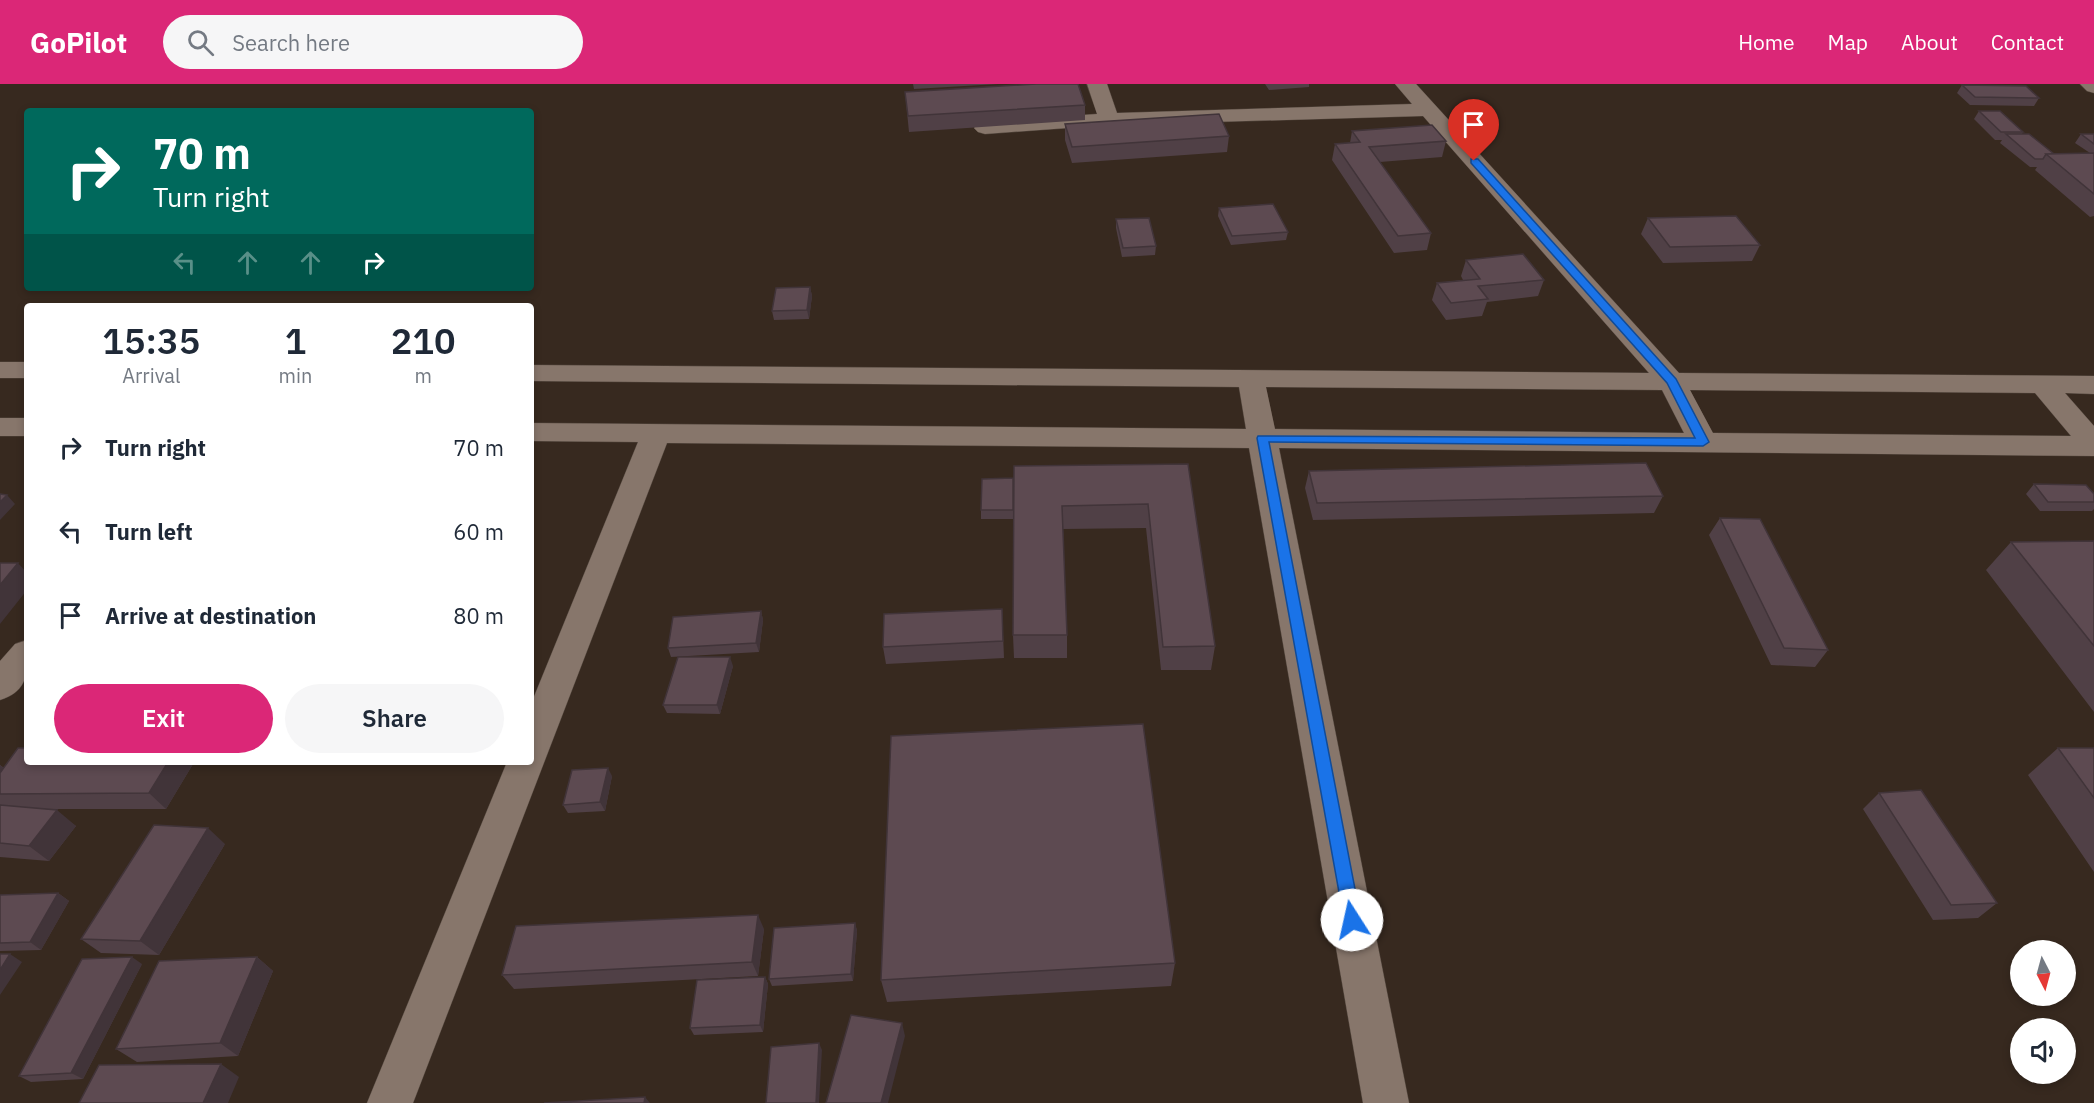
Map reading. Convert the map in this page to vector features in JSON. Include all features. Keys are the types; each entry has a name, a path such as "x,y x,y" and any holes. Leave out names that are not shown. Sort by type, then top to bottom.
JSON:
{"street":[{"path":"1097,84 1109,119"},
{"path":"1405,84 1672,382 1703,442"},
{"path":"2090,84 2094,87"},
{"path":"985,128 1109,119 1429,111"},
{"path":"0,370 24,370"},
{"path":"534,373 2094,385"},
{"path":"1251,378 1386,1103"},
{"path":"2042,384 2094,445"},
{"path":"0,427 24,427"},
{"path":"534,432 2094,445"},
{"path":"534,741 656,433"},
{"path":"0,687 24,657"},
{"path":"390,1103 525,765"}],"building":[{"path":"1036,84 1078,84 1085,105 908,116 905,92"},
{"path":"1962,85 2026,86 2039,98 1975,97"},
{"path":"1979,111 2000,111 2023,132 2001,132"},
{"path":"1219,114 1229,136 1072,147 1065,124"},
{"path":"1432,125 1446,141 1369,147 1431,233 1398,236 1335,144 1360,142 1352,131"},
{"path":"2006,134 2029,134 2054,154 2046,154 2043,159 2035,159"},
{"path":"2081,134 2094,134 2094,144"},
{"path":"2094,153 2094,194 2046,154"},
{"path":"1273,204 1288,232 1232,236 1219,208"},
{"path":"1736,216 1760,245 1670,247 1648,218"},
{"path":"1149,218 1156,246 1123,248 1116,219"},
{"path":"1523,254 1544,280 1478,286 1488,299 1451,303 1437,283 1480,279 1466,260"},
{"path":"810,287 807,310 772,311 776,288"},
{"path":"1646,463 1663,496 1317,503 1309,471"},
{"path":"1188,464 1215,646 1163,647 1148,504 1062,506 1067,635 1013,635 1014,466"},
{"path":"1013,478 1013,510 981,510 982,479"},
{"path":"2034,484 2086,485 2094,494 2094,502 2048,502"},
{"path":"0,494 7,495 0,502"},
{"path":"1720,518 1760,519 1828,650 1784,648"},
{"path":"2094,541 2094,646 2011,542"},
{"path":"0,563 18,563 0,585"},
{"path":"1002,609 1003,641 883,647 884,614"},
{"path":"761,611 756,643 668,648 673,617"},
{"path":"678,657 730,657 717,705 663,705"},
{"path":"1143,724 1175,963 881,980 891,736"},
{"path":"18,748 24,748 24,765 166,765 149,793 0,794 0,773"},
{"path":"2058,748 2094,748 2094,798"},
{"path":"608,768 600,802 563,805 572,770"},
{"path":"1921,790 1997,903 1951,905 1879,793"},
{"path":"0,805 57,810 29,846 0,843"},
{"path":"154,825 208,828 140,941 81,939"},
{"path":"58,893 30,942 0,943 0,895"},
{"path":"758,915 752,962 502,975 516,926"},
{"path":"855,923 851,974 769,979 774,928"},
{"path":"0,954 10,954 0,970"},
{"path":"132,957 71,1073 19,1076 82,959"},
{"path":"257,957 220,1043 116,1049 159,961"},
{"path":"765,977 760,1025 690,1028 697,980"},
{"path":"851,1015 902,1023 881,1103 826,1103"},
{"path":"819,1043 816,1103 766,1103 771,1047"},
{"path":"221,1064 203,1103 79,1103 99,1065"},
{"path":"645,1097 644,1103 544,1103"}],"route":[{"path":"1352,920 1263,438 1703,442 1672,382 1474,161"}]}
